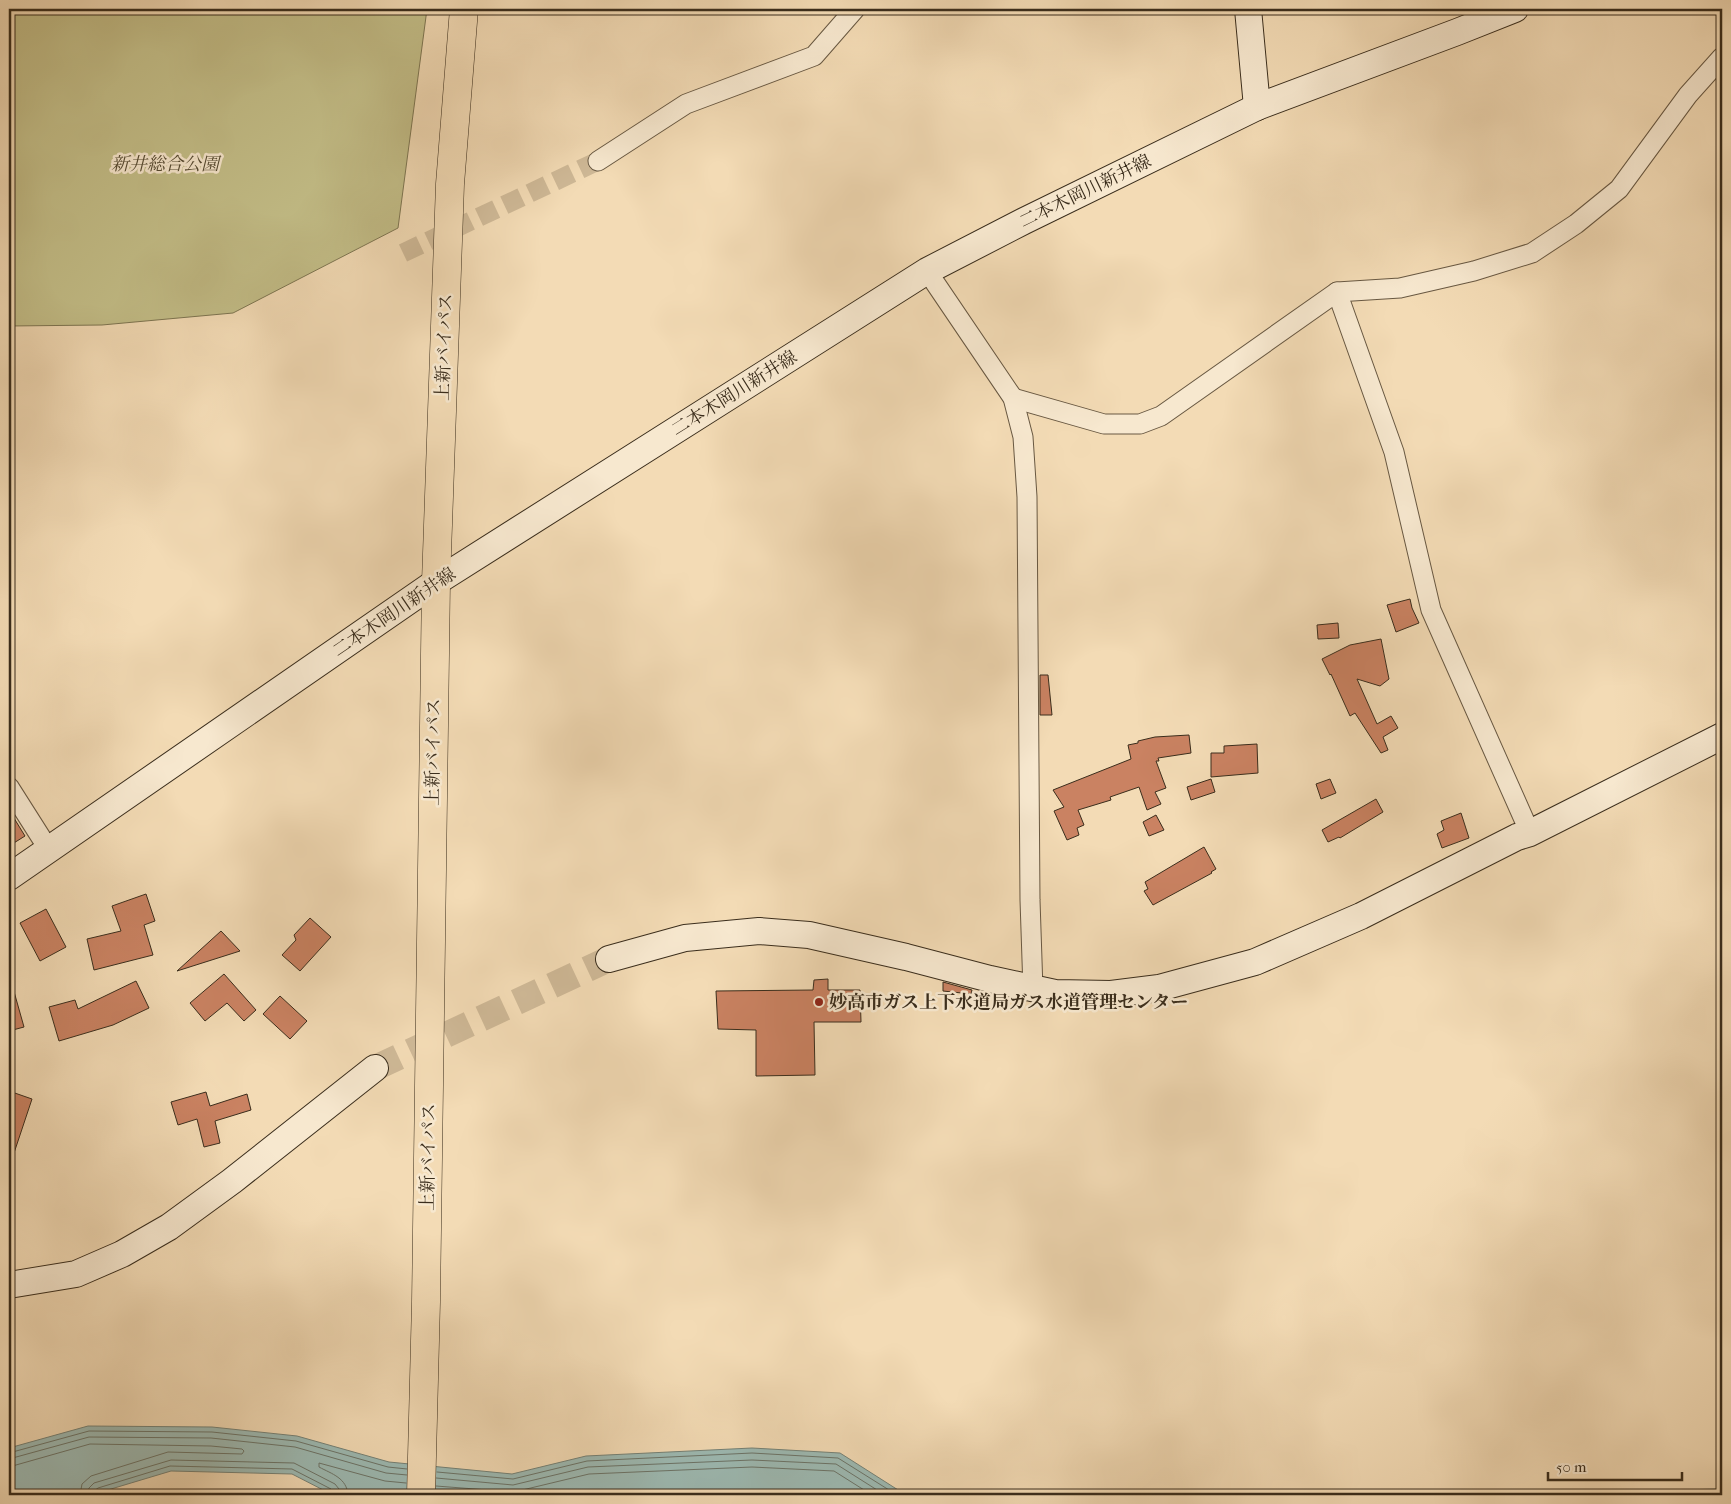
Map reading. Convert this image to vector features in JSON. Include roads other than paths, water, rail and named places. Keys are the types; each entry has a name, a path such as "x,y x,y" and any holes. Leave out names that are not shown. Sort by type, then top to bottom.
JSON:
{"highway":[{"name":"上新バイパス","path":"421,1495 426,1302 436,582 450,184 464,9"}],"main road":[{"path":"1248,9 1257,107"},
{"name":"二本木岡川新井線","path":"9,877 436,582 927,271 1024,221 1257,107 1514,9"},
{"path":"608,959 685,938 758,931 809,934 1034,990 1055,993 1121,993 1159,988 1255,962 1361,916 1722,736"},
{"path":"9,1285 76,1274 122,1254 162,1231 232,1181 375,1068"}],"street":[{"path":"598,161 686,104 814,56 855,9"},
{"path":"1013,398 1104,424 1140,424 1161,416 1337,292 1400,288 1474,271 1532,253 1576,224 1619,189 1688,95 1722,57"},
{"path":"927,271 1013,398 1023,437 1027,497 1030,900 1034,990"},
{"path":"1337,292 1394,452 1432,610 1530,833"},
{"path":"9,787 50,850"}],"water":[{"path":"88,1426 212,1427 297,1436 389,1462 512,1474 586,1456 752,1448 840,1453 906,1495 333,1495 292,1474 171,1471 91,1495 9,1495 9,1448"},
{"path":"1722,1489 1722,1495 1624,1495 1634,1491"}],"tunnel":[{"path":"403,253 598,161"},
{"path":"375,1068 609,959"}],"place":[{"name":"妙高市ガス上下水道局ガス水道管理センター","path":"819,1002"}],"park label":[{"name":"新井総合公園","path":"165,164"}]}
